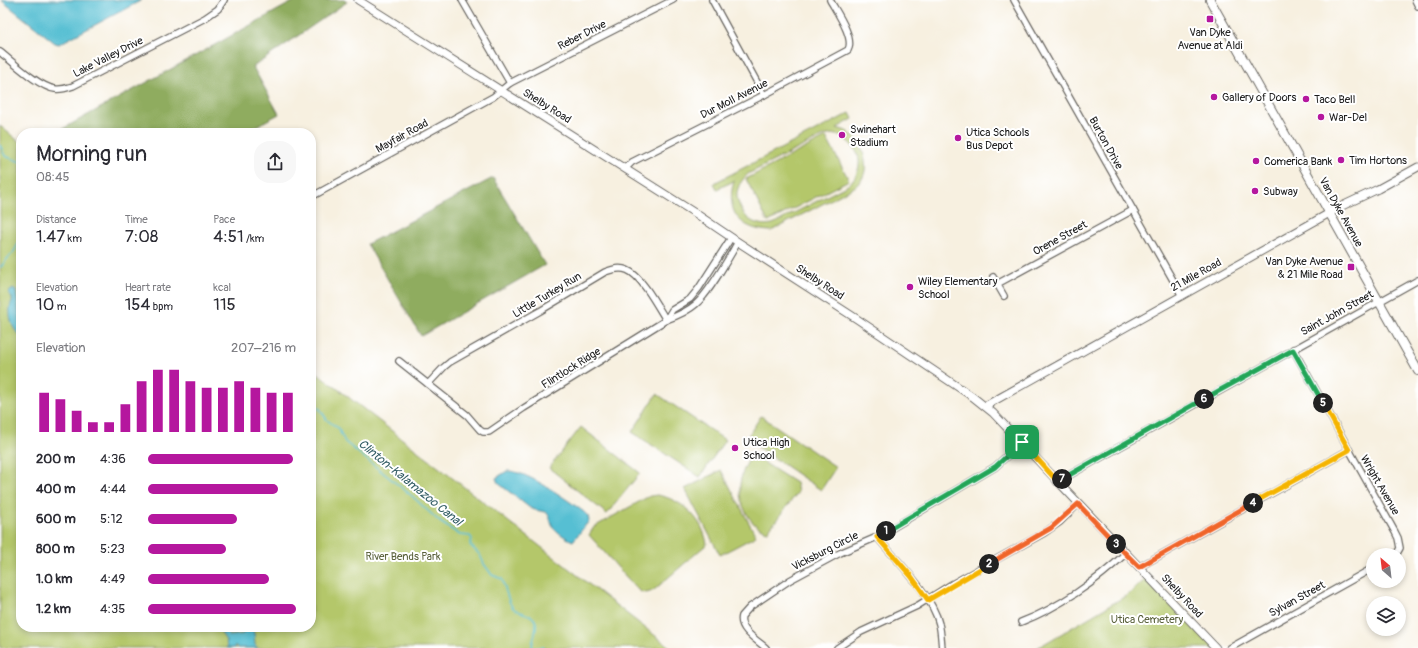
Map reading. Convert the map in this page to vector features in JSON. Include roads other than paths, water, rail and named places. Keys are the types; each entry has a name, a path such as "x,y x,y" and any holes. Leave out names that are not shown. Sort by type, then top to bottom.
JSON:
{"main road":[{"name":"Van Dyke Avenue","path":"1210,0 1418,371"}],"street":[{"name":"Lake Valley Drive","path":"0,52 44,86 62,90 73,86 205,18 218,9 224,0"},
{"name":"Shelby Road","path":"358,0 626,168 973,396 1022,442 1078,504 1216,648"},
{"path":"462,0 510,83"},
{"name":"Reber Drive","path":"501,91 510,83 673,0"},
{"path":"712,0 764,95"},
{"name":"Dur Moll Avenue","path":"626,168 632,162 846,52 850,46 850,42 830,0"},
{"name":"Burton Drive","path":"1014,0 1182,296"},
{"path":"1415,0 1418,6"},
{"name":"Mayfair Road","path":"316,194 493,97 501,91"},
{"name":"21 Mile Road","path":"985,406 1330,213 1418,166"},
{"name":"Orene Street","path":"997,284 1133,210"},
{"name":"Flintlock Ridge","path":"666,320 672,310 690,299 701,285 731,238"},
{"name":"Flintlock Ridge","path":"428,384 467,415 480,430 486,432 494,429 524,408 666,320 679,316 695,305 708,290 738,242"},
{"name":"Little Turkey Run","path":"428,384 450,362 605,272 614,269 626,270 635,275 652,297 666,320"},
{"path":"993,277 1004,296"},
{"name":"Saint John Street","path":"1058,482 1418,280"},
{"path":"701,285 708,290"},
{"name":"Wright Avenue","path":"1293,350 1395,532 1400,548"},
{"path":"399,361 428,384"},
{"name":"Vicksburg Circle","path":"766,648 747,631 742,623 741,619 743,614 750,607 785,583 840,553 877,537 995,467 1022,442"},
{"path":"1139,567 1349,450"},
{"path":"837,648 861,632 928,600 952,584 1044,533 1060,522 1078,504"},
{"path":"877,537 911,576 928,600 939,623 942,648"},
{"path":"1021,622 1035,617 1086,587 1102,575 1126,553"},
{"name":"Sylvan Street","path":"1230,648 1366,572"}],"water":[{"path":"1,0 142,0 59,44 55,43"},
{"path":"13,289 16,291 16,331 13,327 10,315 12,299 8,293"},
{"path":"507,471 525,475 535,480 568,500 588,516 589,521 573,541 565,537 553,527 546,512 530,508 498,483 496,478"},
{"path":"221,632 227,632 229,636 243,634 244,632 254,632 255,645 258,648 238,648 235,645 234,648 227,648 226,641"}],"waterway":[{"name":"Clinton-Kalamazoo Canal","path":"0,145 5,156 16,160"},
{"path":"1,267 16,248"},
{"name":"Clinton-Kalamazoo Canal","path":"316,407 320,409 327,420 338,428 345,442 412,496 440,522 460,535 470,536 472,539 470,545 480,555 484,564 492,575 502,579 511,606 520,612 530,615 534,619 536,626 532,648"},
{"name":"Clinton-Kalamazoo Canal","path":"535,648 543,648"}],"place":[{"name":"Van Dyke Avenue at Aldi","path":"1210,19"},
{"name":"Gallery of Doors","path":"1214,97"},
{"name":"Taco Bell","path":"1306,99"},
{"name":"War-Del","path":"1321,117"},
{"name":"Swinehart Stadium","path":"842,135"},
{"name":"Utica Schools Bus Depot","path":"958,138"},
{"name":"Tim Hortons","path":"1341,160"},
{"name":"Comerica Bank","path":"1256,161"},
{"name":"Subway","path":"1255,191"},
{"name":"Van Dyke Avenue & 21 Mile Road","path":"1351,267"},
{"name":"Wiley Elementary School","path":"910,287"},
{"name":"Utica High School","path":"735,448"}],"park label":[{"name":"River Bends Park","path":"403,556"},
{"name":"Utica Cemetery","path":"1147,619"}]}
